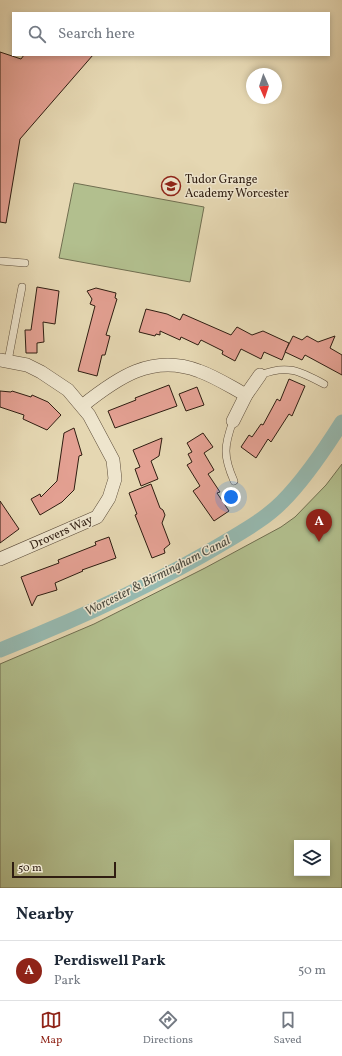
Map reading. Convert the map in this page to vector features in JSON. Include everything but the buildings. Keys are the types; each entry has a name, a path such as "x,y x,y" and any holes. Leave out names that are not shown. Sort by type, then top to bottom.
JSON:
{"street":[{"name":"Drovers Way","path":"0,559 97,516 109,498 114,479 113,460 89,415 68,390 41,372 27,365 4,360"},
{"path":"82,406 111,383 136,371 159,365 180,365 200,371 246,395"},
{"path":"234,421 246,395 260,375"}],"lane":[{"path":"0,261 25,263"},
{"path":"4,360 22,287"},
{"path":"260,375 277,369 295,370 324,384"},
{"path":"234,421 225,454 226,463 234,481"}],"green space":[{"path":"74,183 204,207 190,282 59,258"},
{"path":"342,464 342,888 0,888 0,664 94,624 205,568 281,527 295,517 326,485"}],"waterway":[{"name":"Worcester & Birmingham Canal","path":"0,650 86,614 143,587 199,557 255,524 269,514 299,484 322,453 342,422"}],"place":[{"name":"Tudor Grange Academy Worcester","path":"171,186"},
{"name":"Perdiswell Park","path":"319,542"}]}
